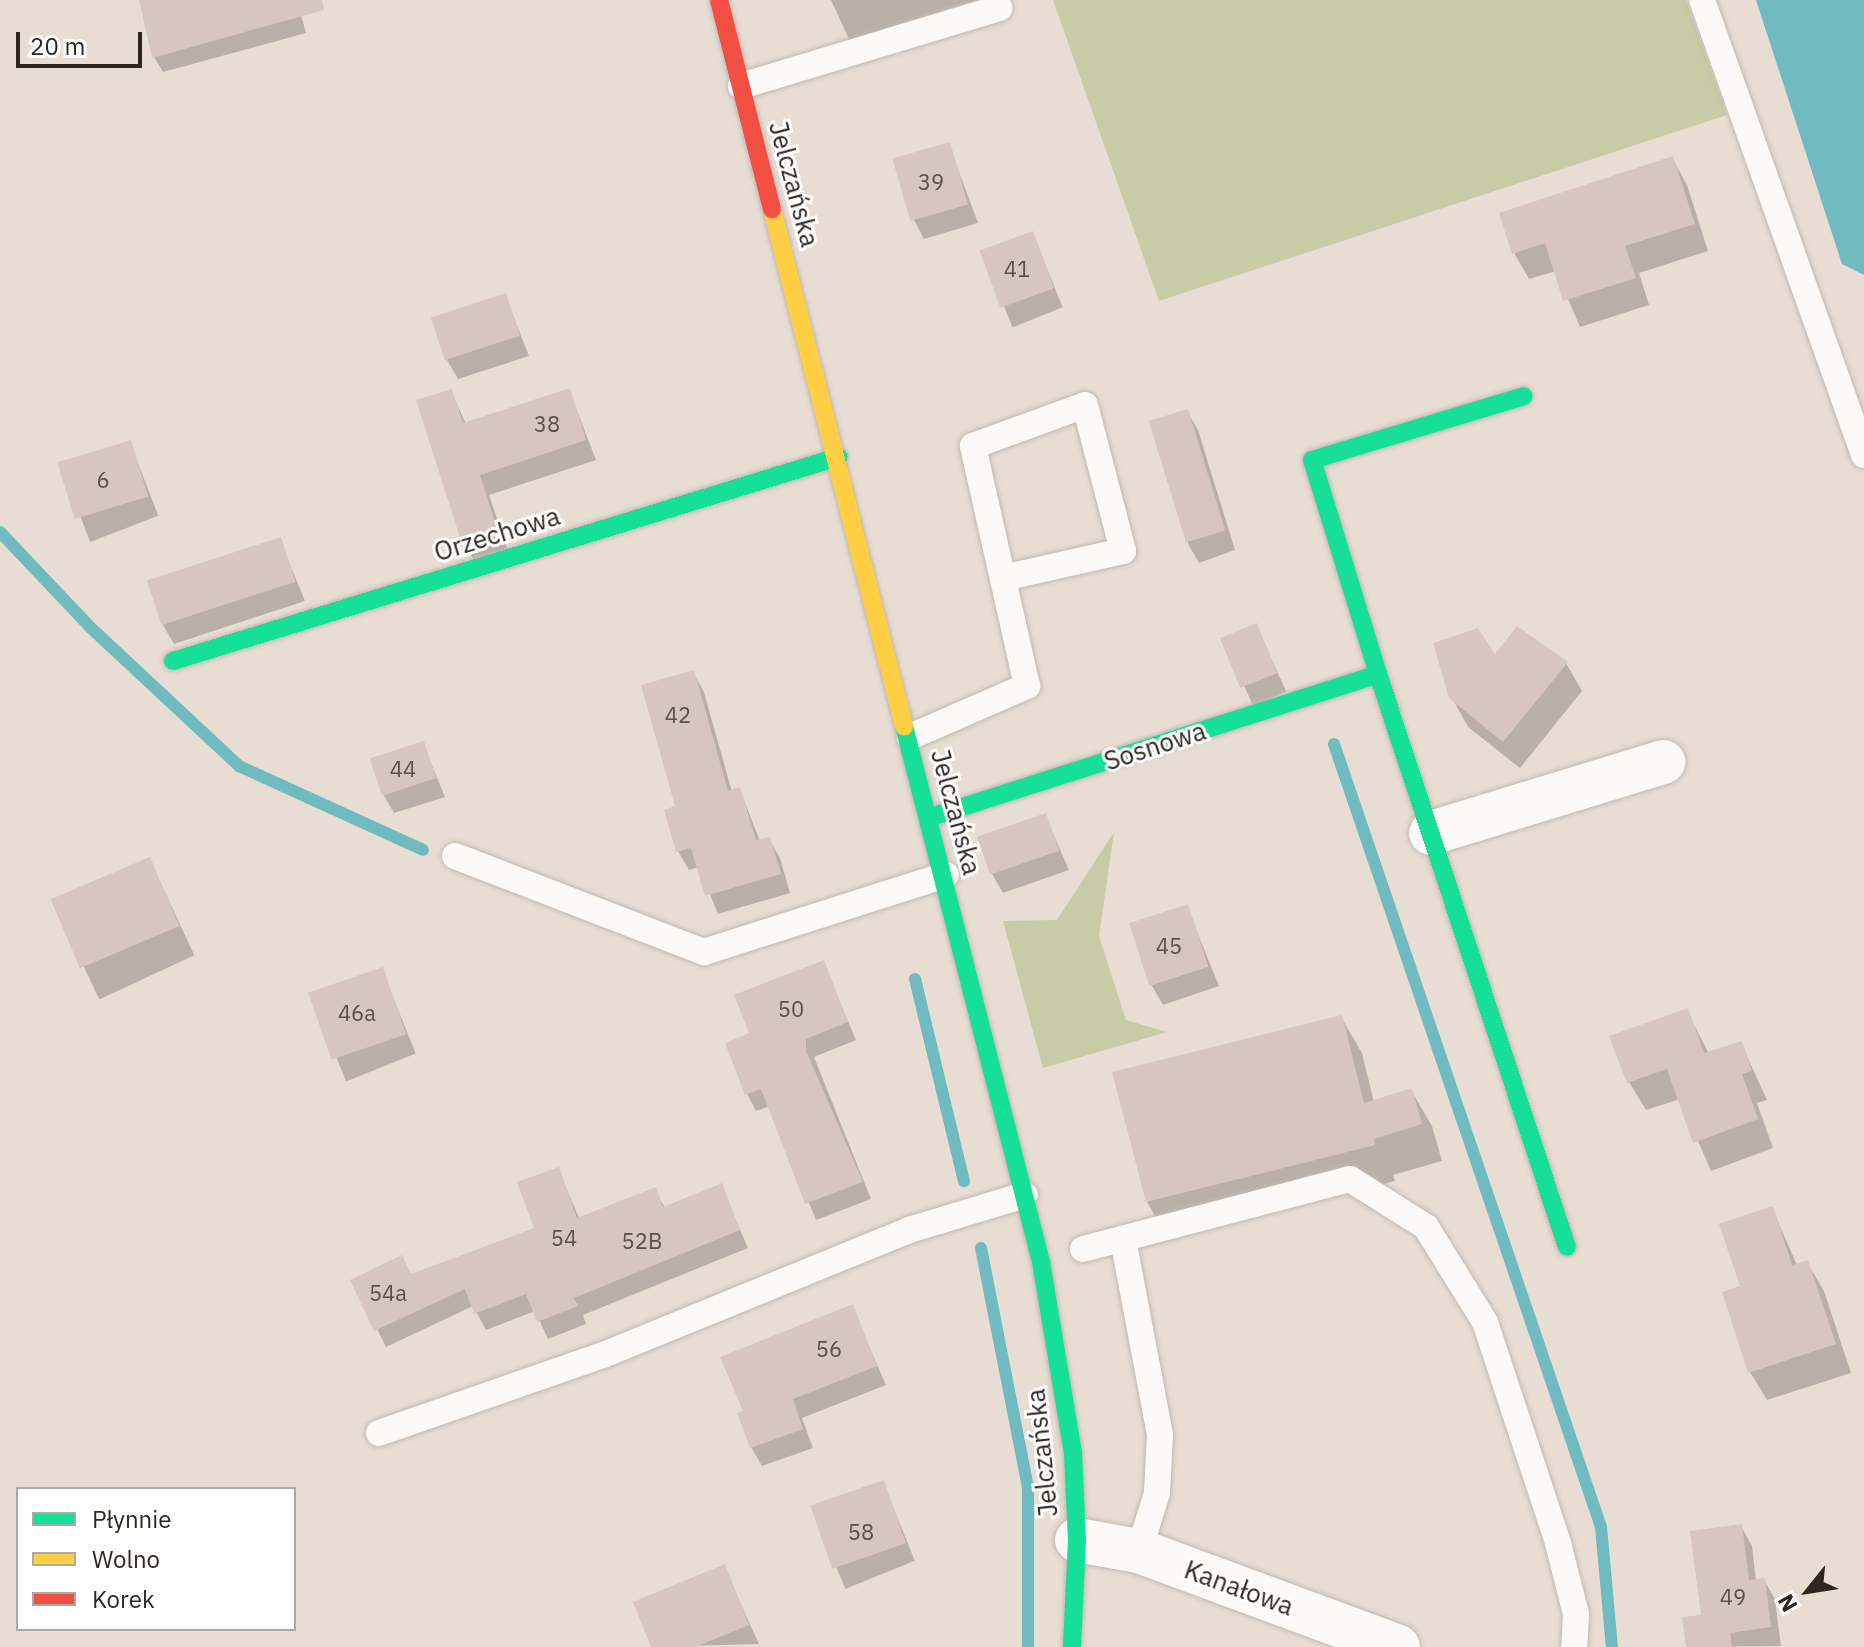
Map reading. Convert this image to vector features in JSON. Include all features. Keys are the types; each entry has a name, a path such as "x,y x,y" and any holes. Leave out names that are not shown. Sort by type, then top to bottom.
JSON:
{"street":[{"name":"Jelczańska","path":"719,0 946,875 1041,1262 1073,1453 1077,1540 1072,1647"},
{"path":"1524,396 1312,460 1378,674 1567,1247"},
{"name":"Orzechowa","path":"173,661 838,457"},
{"name":"Sosnowa","path":"931,817 1378,674"},
{"path":"1431,833 1663,762"},
{"name":"Kanałowa","path":"1077,1540 1139,1551 1398,1647"}],"lane":[{"path":"1702,0 1864,455"},
{"path":"741,86 1000,8"},
{"path":"910,737 1027,686 973,446 1085,405 1123,551 1003,578"},
{"path":"455,856 704,952 946,875"},
{"path":"1083,1249 1350,1179 1426,1227 1485,1322 1558,1543 1576,1614 1574,1647"},
{"path":"379,1433 603,1355 909,1230 1025,1195"},
{"path":"1123,1239 1160,1435 1157,1493 1139,1551"}],"green space":[{"path":"1053,0 1686,0 1727,115 1159,301"},
{"path":"1114,832 1099,936 1126,1020 1167,1032 1043,1068 1003,921 1057,920"}],"water":[{"path":"1756,0 1864,0 1864,275 1842,264"}],"building":[{"path":"139,0 322,0 324,10 152,58"},
{"path":"950,142 968,204 910,221 892,159"},
{"path":"1673,156 1695,224 1625,246 1636,278 1563,301 1545,243 1512,254 1499,213"},
{"path":"1033,231 1054,288 1000,308 979,250"},
{"path":"506,293 520,336 445,360 431,317"},
{"path":"570,388 586,440 480,475 498,532 462,544 416,400 452,389 463,423"},
{"path":"1188,409 1225,530 1186,542 1149,421"},
{"path":"131,440 148,496 75,519 57,463"},
{"path":"281,537 296,582 161,625 147,581"},
{"path":"1257,623 1277,673 1240,688 1220,638"},
{"path":"1517,626 1568,662 1503,742 1449,698 1433,643 1478,628 1495,654"},
{"path":"694,670 728,791 740,787 756,840 770,837 781,874 705,896 691,848 676,852 664,810 675,806 641,685"},
{"path":"424,741 436,778 382,796 370,759"},
{"path":"1046,813 1059,851 990,875 977,837"},
{"path":"150,857 179,926 80,968 51,899"},
{"path":"1188,904 1208,967 1149,986 1129,923"},
{"path":"824,960 848,1022 806,1039 806,1051 863,1182 805,1204 761,1089 745,1095 725,1043 749,1033 734,995"},
{"path":"383,967 406,1034 331,1060 308,993"},
{"path":"1688,1008 1704,1053 1742,1041 1752,1071 1742,1074 1758,1119 1693,1143 1667,1069 1627,1083 1609,1036"},
{"path":"1342,1015 1364,1103 1412,1088 1422,1124 1374,1139 1375,1145 1146,1202 1112,1072"},
{"path":"559,1167 577,1218 656,1187 663,1207 722,1183 740,1230 574,1298 578,1306 537,1322 526,1294 474,1314 465,1289 374,1331 350,1280 402,1255 411,1274 534,1228 517,1182"},
{"path":"1773,1206 1792,1265 1808,1260 1836,1344 1748,1373 1722,1292 1740,1286 1719,1224"},
{"path":"853,1304 877,1366 793,1399 803,1429 750,1448 737,1413 743,1411 720,1357"},
{"path":"884,1480 906,1543 832,1569 810,1505"},
{"path":"1742,1524 1749,1580 1765,1578 1771,1627 1730,1633 1732,1647 1686,1647 1682,1617 1701,1615 1690,1531"},
{"path":"725,1564 749,1625 695,1647 651,1647 633,1602"}],"waterway":[{"path":"0,532 90,627 239,766 423,850"},
{"path":"1334,744 1601,1527 1612,1647"},
{"path":"915,979 964,1181"},
{"path":"981,1248 1028,1488 1028,1647"}],"traffic: fast":[{"path":"1378,674 1312,460 1524,396"},
{"path":"173,661 838,457"},
{"path":"931,817 1378,674 1567,1247"},
{"path":"904,726 1041,1262 1073,1453 1077,1540 1072,1647"}],"traffic: slow":[{"path":"772,209 904,726"}],"traffic: jam":[{"path":"719,0 772,209"}]}
